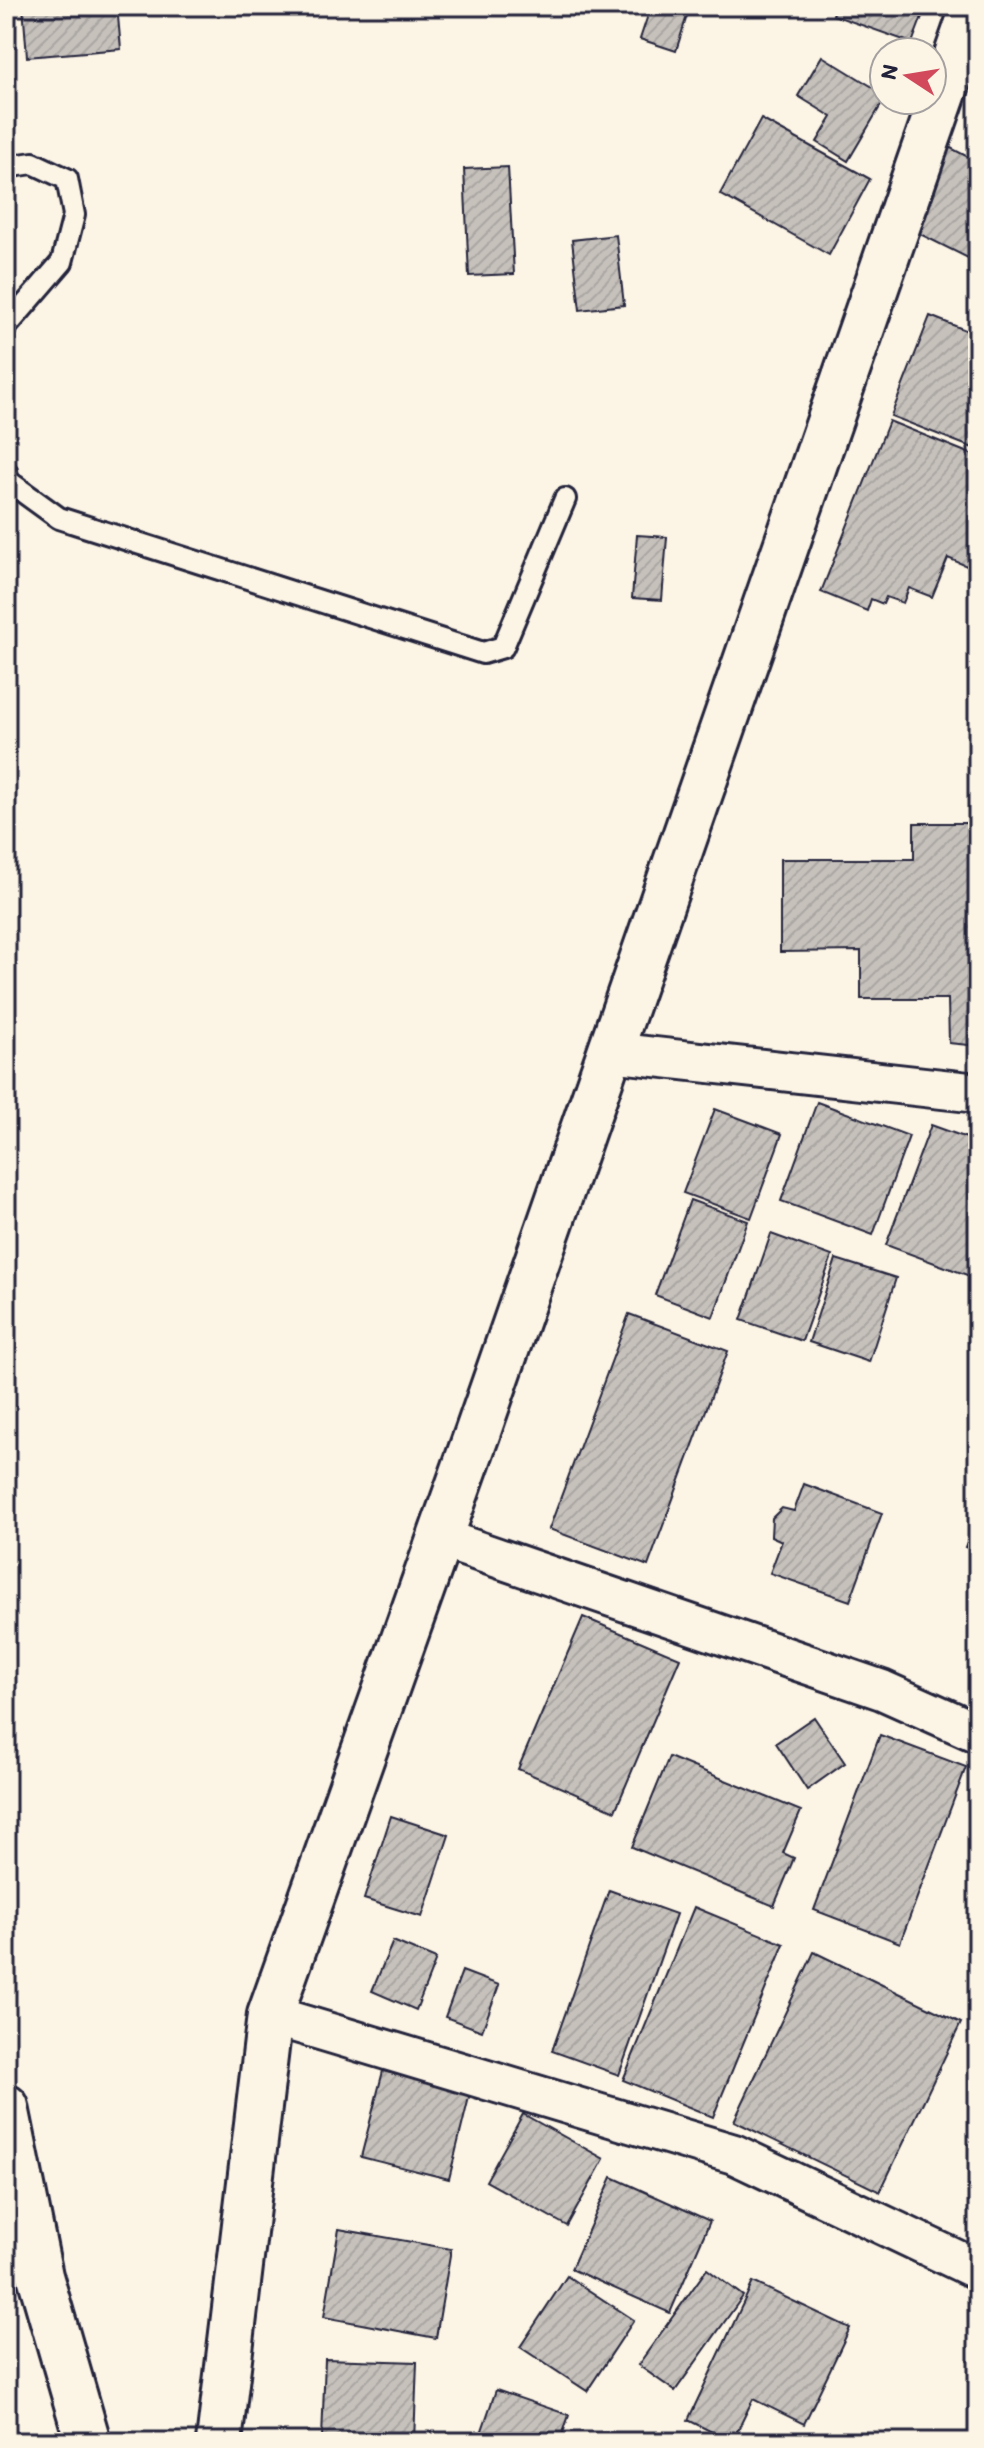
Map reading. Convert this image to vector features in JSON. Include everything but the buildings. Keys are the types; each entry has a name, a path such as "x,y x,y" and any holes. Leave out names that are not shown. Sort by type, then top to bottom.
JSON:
{"main road":[{"path":"219,2442 270,2015 440,1538 974,6"},
{"path":"6,2107 40,2276 88,2442"}],"street":[{"path":"610,1052 978,1093"},
{"path":"440,1538 882,1690 978,1733"},
{"path":"270,2015 734,2154 978,2270"}],"lane":[{"path":"6,167 33,163 67,179 74,215 62,262 6,327"},
{"path":"6,471 8,481 59,518 483,653 503,647 565,499"}]}
